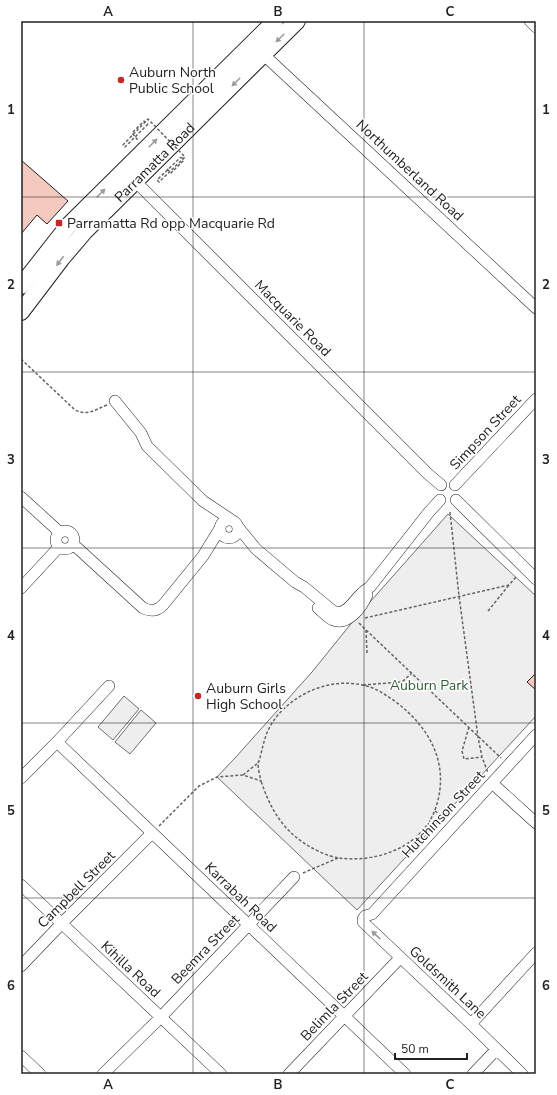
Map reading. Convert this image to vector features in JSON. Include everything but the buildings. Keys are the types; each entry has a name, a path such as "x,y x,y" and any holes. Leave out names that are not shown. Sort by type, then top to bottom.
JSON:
{"highway":[{"name":"Parramatta Road","path":"21,312 62,258 130,176 275,21"},
{"name":"Parramatta Road","path":"21,286 68,226 130,176 264,55 297,21"}],"street":[{"path":"530,21 536,27"},
{"name":"Northumberland Road","path":"264,55 536,308"},
{"name":"Macquarie Road","path":"130,176 417,463 441,485"},
{"name":"Simpson Street","path":"455,485 536,399"},
{"path":"115,401 141,433 147,446 203,501 228,529 256,549 333,611 345,615 348,608 370,587 440,500"},
{"path":"447,482 455,485 458,491 456,500 449,503 442,502 438,494 439,487 441,485 447,482"},
{"path":"21,497 60,533"},
{"path":"456,500 536,579"},
{"path":"73,544 143,608 151,611 159,609 163,605 203,556 228,529"},
{"path":"58,547 61,549 66,549 71,547 74,542 73,537 69,533 60,533"},
{"path":"58,547 56,540 60,533"},
{"path":"21,588 58,547"},
{"path":"21,778 58,742 109,686"},
{"name":"Hutchinson Street","path":"372,914 536,735"},
{"name":"Karrabah Road","path":"58,742 405,1074"},
{"path":"492,782 536,823"},
{"name":"Campbell Street","path":"21,966 152,833"},
{"name":"Beemra Street","path":"103,1074 160,1017 294,877"},
{"name":"Kihilla Road","path":"21,886 221,1074"},
{"name":"Goldsmith Lane","path":"372,914 365,916 363,922 522,1074"},
{"path":"471,1024 536,953"},
{"name":"Belimla Street","path":"289,1074 400,958"},
{"path":"473,1074 496,1050"},
{"path":"21,1056 40,1074"}],"path":[{"path":"132,144 138,139 132,133 144,121 148,124 142,130 125,147 123,145 148,119 185,157 159,182 157,180 181,156 184,160 171,173 166,168 154,179"},
{"path":"21,359 75,410 81,413 90,412 115,401"},
{"path":"450,512 459,596 478,737 482,757 492,782"},
{"path":"488,612 516,577"},
{"path":"362,618 509,585"},
{"path":"367,653 366,630 508,765"},
{"path":"361,685 376,690 401,706 416,720 430,738 434,746 438,760 440,786 434,811 428,824 406,845 393,852 374,857 351,859 338,858 316,850 301,842 290,832 274,811 261,781 258,763 267,732 289,703 306,692 320,687 339,684 361,685 402,682 412,673"},
{"path":"469,727 462,751 464,759 482,757"},
{"path":"243,776 258,763"},
{"path":"152,833 199,786 217,777 243,776 261,781"},
{"path":"434,811 453,825"},
{"path":"294,877 338,858"}],"green space":[{"name":"Auburn Park","path":"448,514 536,596 536,716 357,910 217,777 312,672 354,620"},
{"path":"124,696 139,709 113,740 98,727"},
{"path":"141,710 156,723 130,754 115,742"}],"place":[{"name":"Auburn North Public School","path":"121,80"},
{"name":"Parramatta Rd opp Macquarie Rd","path":"59,223"},
{"name":"Auburn Girls High School","path":"198,696"}]}
